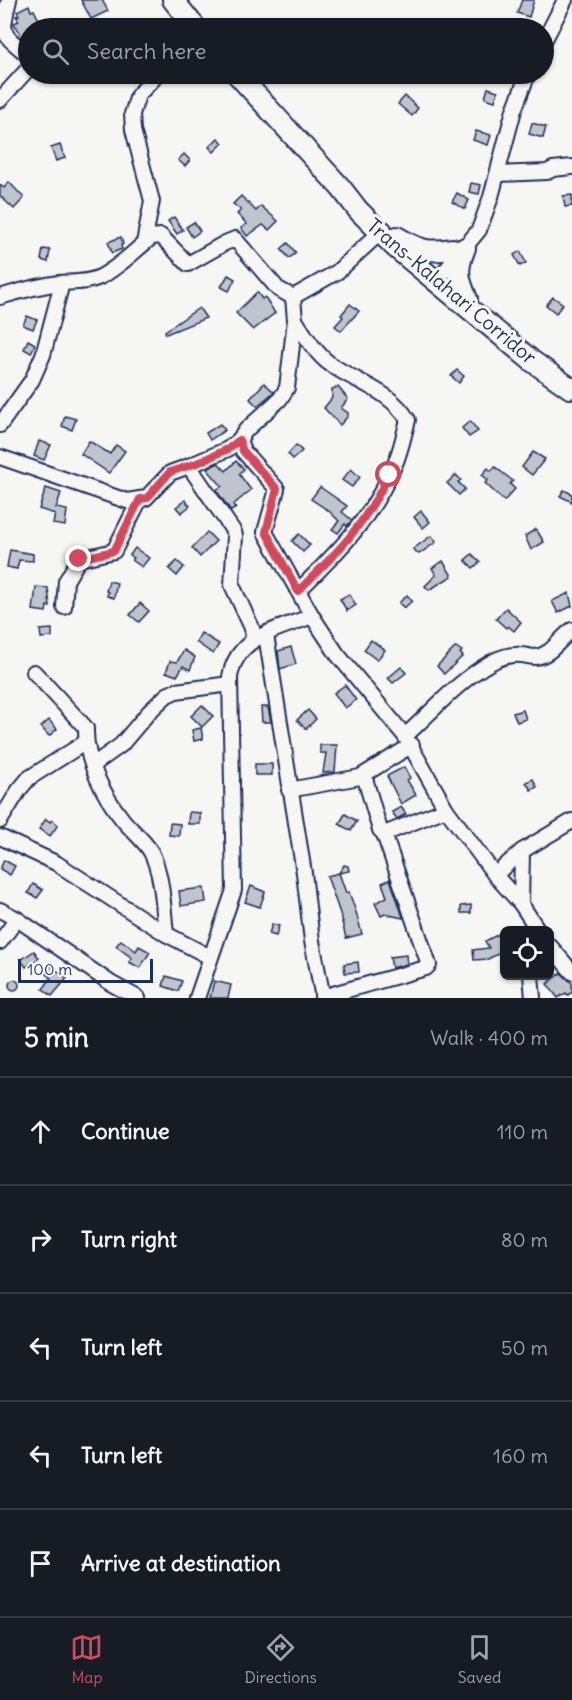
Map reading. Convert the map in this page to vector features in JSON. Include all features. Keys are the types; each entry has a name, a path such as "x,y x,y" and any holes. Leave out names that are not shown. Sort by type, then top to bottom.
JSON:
{"highway":[{"path":"173,0 188,18"},
{"name":"Trans-Kalahari Corridor","path":"246,84 382,231 532,361 571,388"},
{"path":"382,231 416,248 431,252 459,248 458,270 467,299"},
{"name":"Trans-Kalahari Corridor","path":"435,277 467,299 571,388"}],"street":[{"path":"9,0 4,18 5,34 18,48"},
{"path":"554,20 564,0"},
{"path":"0,100 18,80"},
{"path":"144,243 152,201 133,130 132,114 138,95 148,84"},
{"path":"481,224 513,110 525,84"},
{"path":"435,277 481,224 498,174 513,110"},
{"path":"498,174 547,172 572,167"},
{"path":"293,297 337,272 382,231"},
{"path":"0,297 17,291 62,283 79,283 100,277 118,266 152,237 161,237 188,264 235,239 278,289 293,297"},
{"path":"0,425 32,380 43,356 62,283"},
{"path":"0,457 127,501 147,498 170,472 228,449 280,399 286,388 295,320 293,297"},
{"path":"295,320 329,363 375,387 402,409 408,420 395,464 368,515 342,548 298,591"},
{"path":"239,440 243,451 277,489 266,532 312,616 337,654 409,741 446,809 495,875 521,904 535,926"},
{"path":"189,466 234,532 232,585 252,628 260,637 304,873 318,983 323,998 429,966 384,834 380,830 364,775"},
{"path":"64,607 66,581 79,559 114,551 140,499"},
{"path":"197,998 232,896 235,877 230,684 232,664 236,657 260,637 312,616"},
{"path":"289,790 364,775 409,741 462,684 488,664 512,655 535,657 552,649 572,630"},
{"path":"34,672 86,728 86,747 108,800 145,844 156,864 166,934"},
{"path":"93,765 122,745 149,712 167,695 176,691 230,684"},
{"path":"0,821 29,778 86,741"},
{"path":"384,834 446,809"},
{"path":"495,875 522,850 572,821"},
{"path":"0,837 57,863 166,934 210,957"},
{"path":"521,904 522,850"},
{"path":"0,910 17,919 111,984 138,998"},
{"path":"0,942 17,919"},
{"path":"554,952 572,972"},
{"path":"531,980 533,998"}],"building":[{"path":"81,0 102,0 108,11 90,18"},
{"path":"522,0 534,0 529,17 517,13"},
{"path":"29,5 38,18 18,19 17,11"},
{"path":"488,88 498,91 495,101 485,98"},
{"path":"405,96 418,108 412,116 398,104"},
{"path":"532,123 546,127 543,138 529,134"},
{"path":"476,131 491,135 488,145 473,140"},
{"path":"218,138 223,143 214,152 209,147"},
{"path":"60,145 65,158 56,161 51,148"},
{"path":"184,154 190,160 185,166 178,160"},
{"path":"9,182 24,198 14,209 0,196 0,185 4,188"},
{"path":"471,183 481,185 479,194 469,192"},
{"path":"457,193 469,200 465,209 452,202"},
{"path":"572,195 572,206 565,207 563,196"},
{"path":"241,196 256,211 261,206 278,221 269,230 263,225 247,236 241,228 247,224 237,214 241,210 233,204"},
{"path":"174,217 183,230 177,234 168,221"},
{"path":"194,222 200,231 192,237 186,227"},
{"path":"121,237 122,249 112,253 108,242"},
{"path":"288,243 296,253 289,258 281,249"},
{"path":"43,249 50,250 48,262 41,260"},
{"path":"520,251 526,263 520,266 514,255"},
{"path":"228,275 235,279 229,291 221,287"},
{"path":"257,292 262,299 265,297 275,313 253,330 236,313"},
{"path":"553,297 563,304 556,313 546,305"},
{"path":"350,304 359,311 341,331 335,326"},
{"path":"199,308 206,318 166,334 165,331"},
{"path":"27,316 37,320 33,329 23,325"},
{"path":"28,340 35,344 31,353 24,349"},
{"path":"457,370 464,376 459,383 451,376"},
{"path":"264,383 274,392 257,406 250,399"},
{"path":"338,387 348,399 341,408 348,413 348,416 340,425 324,408 332,398 332,389"},
{"path":"65,416 76,419 72,430 62,426"},
{"path":"470,421 478,431 469,437 462,428"},
{"path":"220,424 225,430 210,440 206,433"},
{"path":"39,441 51,445 44,460 34,456"},
{"path":"89,441 110,454 116,445 125,451 109,473 81,454"},
{"path":"296,445 302,451 293,459 288,454"},
{"path":"533,452 545,459 532,475 522,467"},
{"path":"236,461 244,469 239,474 251,490 233,505 236,508 231,511 216,490 222,486 207,469 218,463 226,471"},
{"path":"495,467 513,481 510,484 515,489 504,501 485,483 488,480 482,475 488,468 491,471"},
{"path":"351,469 360,477 352,487 342,480"},
{"path":"456,475 461,480 458,482 465,489 459,495 447,483"},
{"path":"320,487 347,506 342,512 352,520 347,526 345,524 338,533 332,529 339,521 311,499"},
{"path":"46,488 61,493 56,508 67,510 65,526 53,524 55,514 39,509"},
{"path":"564,490 572,494 572,502 560,496"},
{"path":"185,500 190,506 181,513 176,507"},
{"path":"421,511 430,522 423,528 414,517"},
{"path":"536,529 544,542 531,550 525,536"},
{"path":"207,532 216,541 200,557 192,548"},
{"path":"299,534 310,545 303,552 292,541"},
{"path":"431,536 436,542 419,554 413,549"},
{"path":"135,548 149,558 142,567 132,560 134,558 130,555"},
{"path":"10,550 33,554 33,561 19,560 17,569 7,567"},
{"path":"472,554 480,562 473,568 465,560"},
{"path":"177,561 184,567 177,576 169,569"},
{"path":"443,561 452,576 429,590 425,586 436,575 432,568"},
{"path":"109,581 117,583 114,598 107,596"},
{"path":"36,587 48,588 50,607 47,606 46,612 33,610"},
{"path":"569,593 572,606 558,613 552,601"},
{"path":"349,594 356,605 347,611 340,599"},
{"path":"407,595 412,601 404,608 399,603"},
{"path":"140,603 149,611 139,622 130,615"},
{"path":"506,608 521,622 514,631 508,626 506,628 496,619"},
{"path":"52,629 52,637 41,638 40,630"},
{"path":"201,633 219,644 213,654 196,642"},
{"path":"371,640 385,650 377,660 364,650"},
{"path":"291,647 296,664 280,669 278,651"},
{"path":"456,647 462,651 460,653 463,656 444,674 437,666"},
{"path":"184,650 195,657 190,670 183,666 177,676 166,672 170,661 177,662"},
{"path":"401,667 406,673 393,683 388,678"},
{"path":"345,685 356,700 345,708 334,693"},
{"path":"202,705 213,716 202,727 191,716"},
{"path":"261,707 268,707 271,722 262,722"},
{"path":"308,710 316,719 306,729 297,720"},
{"path":"523,710 526,719 517,722 513,713"},
{"path":"49,720 57,729 49,736 41,727"},
{"path":"201,728 203,739 194,741 192,730"},
{"path":"320,745 337,745 335,772 323,773 326,753 320,753"},
{"path":"255,764 272,764 272,775 255,775"},
{"path":"404,767 410,778 407,780 416,795 401,804 387,776"},
{"path":"533,779 537,787 531,790 526,782"},
{"path":"401,807 406,814 397,819 392,812"},
{"path":"189,812 200,813 200,824 188,824"},
{"path":"345,814 357,821 351,831 339,824"},
{"path":"46,819 58,825 50,836 39,829"},
{"path":"170,823 180,824 179,836 169,835"},
{"path":"4,860 15,866 10,875 0,869"},
{"path":"344,865 348,866 349,871 339,873"},
{"path":"339,873 346,893 349,892 362,934 346,938 343,922 327,876"},
{"path":"390,879 403,918 385,914 381,916 375,903 387,897 382,883"},
{"path":"33,884 43,890 37,898 28,893"},
{"path":"251,886 265,892 260,907 245,902"},
{"path":"204,888 206,902 181,906 179,891"},
{"path":"471,905 471,913 461,913 461,906"},
{"path":"272,924 279,926 276,936 269,934"},
{"path":"499,934 500,953 488,959 474,960 473,950 489,948 485,941"},
{"path":"121,940 136,951 139,946 150,952 140,968 129,962 132,958 116,946"},
{"path":"34,951 39,958 26,967 21,960"},
{"path":"406,955 407,964 392,968 390,957"},
{"path":"358,962 359,972 345,973 344,964"},
{"path":"50,965 67,978 52,996 43,989 51,978 44,972"},
{"path":"561,973 572,983 572,992 558,998 547,984"},
{"path":"166,976 182,981 178,991 163,986"},
{"path":"14,980 19,985 14,990 9,985"},
{"path":"214,981 231,985 228,998 210,998"}],"route":[{"path":"79,559 114,551 140,499 147,498 170,472 228,449 239,440 243,451 277,489 266,532 298,591 355,533 368,515 389,475"}]}
